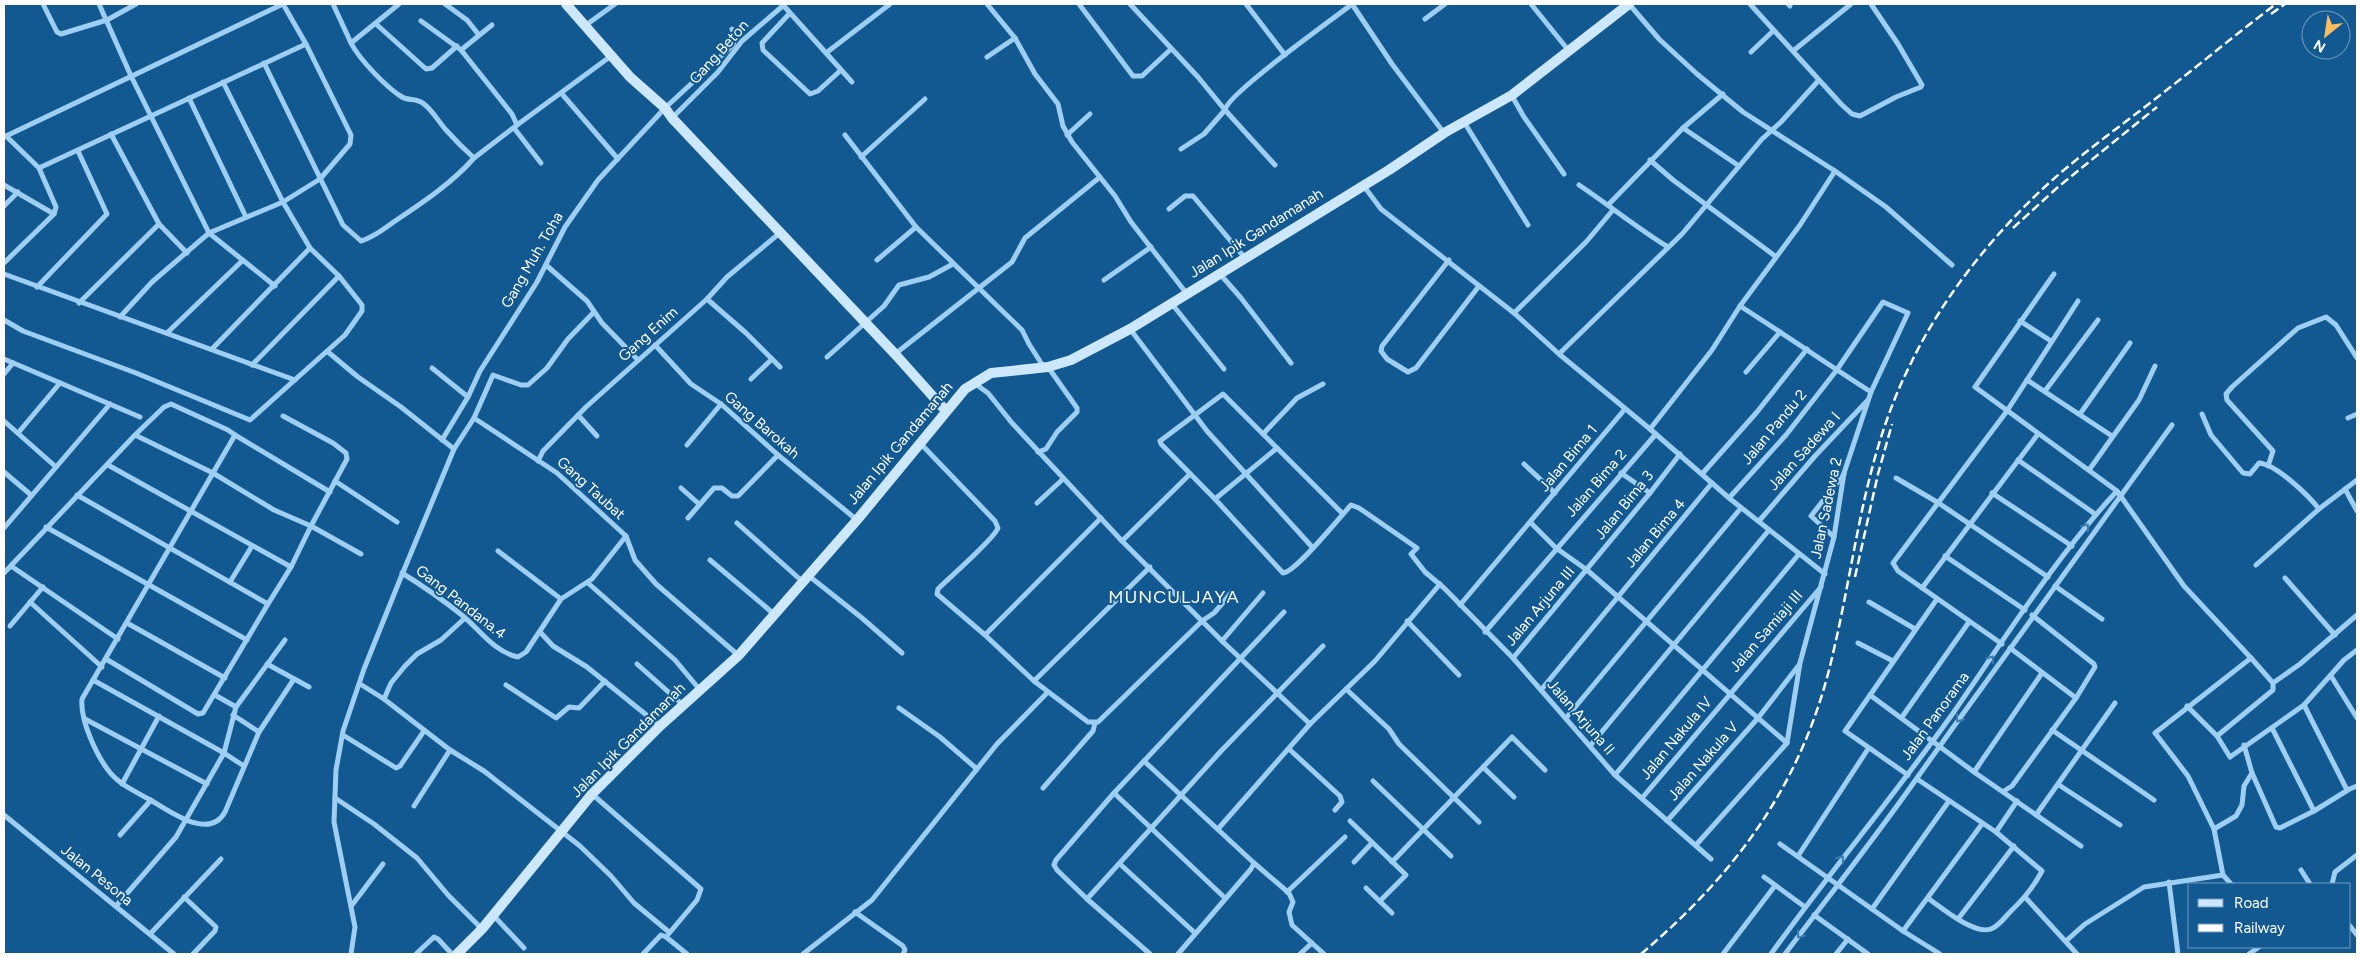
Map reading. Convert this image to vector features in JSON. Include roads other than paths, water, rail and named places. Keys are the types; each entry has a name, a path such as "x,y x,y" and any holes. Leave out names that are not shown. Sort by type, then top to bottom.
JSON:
{"street":[{"path":"43,4 57,32 61,34 107,20 136,4"},
{"path":"100,4 131,76 209,233 275,286"},
{"path":"4,263 54,214 56,203 39,168 5,136 283,4 306,44 352,139 320,179 283,202 209,233 152,282 120,317"},
{"path":"333,4 358,54 395,92 406,99 418,100 423,104 437,117 445,130 474,158"},
{"path":"351,43 399,4"},
{"path":"445,4 467,20 479,35"},
{"path":"566,4 641,89 665,108 672,118 896,354 946,411"},
{"path":"586,25 615,4"},
{"path":"826,53 890,4"},
{"path":"986,4 1015,38 1035,74 1058,104 1067,135 1187,294"},
{"path":"1079,4 1133,76 1142,76 1171,49"},
{"path":"1130,4 1275,164"},
{"path":"1246,4 1284,55"},
{"path":"1181,148 1204,134 1225,110 1229,100 1284,55 1352,4 1392,64 1444,133"},
{"path":"1425,19 1444,4"},
{"path":"1531,4 1570,51"},
{"path":"1629,4 1660,39 1743,112 1835,171 1892,212 1952,265"},
{"name":"Jalan Ipik Gandamanah","path":"457,954 482,929 592,794 660,726 738,655 857,520 960,394 974,382 991,373 1046,367 1081,357 1130,329 1389,170 1444,133 1512,95 1629,4"},
{"path":"1750,4 1852,114 1860,116 1922,86 1898,44 1871,4"},
{"path":"1793,51 1851,4"},
{"path":"784,5 852,82"},
{"name":"Gang Beton","path":"672,118 718,72 742,41 784,5"},
{"path":"790,13 762,43 763,50 810,94 818,91 841,70"},
{"path":"421,21 459,48 512,114 516,127 541,163"},
{"path":"376,24 426,69 432,68 492,25"},
{"name":"Gang Muh. Toha","path":"448,444 484,363 548,267 565,227 577,209 598,180 665,108 733,45 735,38 732,29"},
{"path":"1751,52 1773,31"},
{"path":"987,58 1015,38"},
{"path":"39,168 306,44"},
{"path":"264,64 343,225 361,241 369,238 409,212 461,173 474,158 611,56"},
{"path":"1559,354 1708,205 1739,166 1819,80"},
{"path":"4,320 23,331 136,373 246,420 253,419 328,352 350,329 363,308 339,276 310,248 283,202 223,82"},
{"path":"562,94 618,159"},
{"path":"1608,205 1683,128 1723,94"},
{"path":"1512,95 1524,118 1564,174"},
{"path":"189,98 246,217"},
{"path":"861,157 926,99"},
{"path":"1067,135 1090,114"},
{"path":"1464,122 1528,225"},
{"path":"1683,128 1739,166"},
{"path":"111,134 159,224 187,253"},
{"path":"845,135 916,227 1022,330 1029,344 1077,408 1077,412 1057,432 1046,449 1038,452"},
{"path":"37,287 107,214 78,151"},
{"path":"1650,160 1673,180 1775,256"},
{"path":"1650,429 1712,350 1740,306 1775,256 1800,225 1835,171"},
{"path":"896,354 1012,262 1025,238 1100,177"},
{"path":"4,185 54,214"},
{"path":"1362,185 1381,208 1449,260 1624,410 1680,454 1712,484 1825,574"},
{"path":"1578,185 1608,205 1632,225 1668,246"},
{"path":"4,206 18,192"},
{"path":"1169,209 1185,196 1193,196 1245,258"},
{"path":"1514,314 1586,242 1613,210"},
{"path":"79,303 159,224"},
{"path":"877,260 916,227"},
{"name":"Gang Enim","path":"538,461 543,451 578,415 707,299 727,277 781,232"},
{"path":"1104,280 1150,247"},
{"path":"212,349 310,248"},
{"path":"168,332 242,260"},
{"path":"1449,260 1382,346 1382,351 1387,359 1408,372 1416,368 1480,286"},
{"path":"826,358 889,301 899,285 929,277 953,264"},
{"path":"548,267 586,300 623,347 638,360"},
{"path":"4,274 79,303 168,332 295,380"},
{"path":"1220,274 1291,363"},
{"path":"2054,274 1975,387 2119,493 2184,586 2273,683 2273,690 2217,736"},
{"path":"252,365 339,276"},
{"path":"707,299 746,333 780,367"},
{"path":"2002,644 1898,571 1893,563 2007,411 2078,301"},
{"name":"Jalan Pandu 2","path":"1730,498 1786,435 1836,371 1883,302 1908,313 1872,392"},
{"path":"1172,303 1224,369"},
{"path":"1740,306 1808,349 1836,371 1872,392"},
{"path":"351,954 355,927 335,829 336,770 349,711 402,573 448,444 474,418 493,375 521,385 528,385 547,368 568,339 594,312"},
{"path":"2268,466 2273,451 2227,400 2226,394 2298,328 2326,317 2336,325 2357,358"},
{"path":"2045,391 2098,320"},
{"path":"2020,321 2051,341"},
{"path":"1130,329 1195,416 1245,476 1313,548"},
{"path":"1746,372 1780,332"},
{"path":"2080,414 2130,343"},
{"name":"Gang Barokah","path":"655,345 690,384 721,404 778,455 857,520"},
{"path":"1702,474 1757,412 1808,349"},
{"path":"328,352 358,377 401,407 448,444"},
{"path":"752,379 772,358"},
{"path":"4,359 140,417"},
{"path":"4,374 13,363"},
{"path":"2089,470 2139,400 2155,366"},
{"path":"432,368 468,397"},
{"path":"2027,380 2112,436"},
{"path":"974,382 988,393 1012,424 1122,541 1222,641 1310,724"},
{"path":"18,433 60,383"},
{"path":"1263,434 1297,398 1323,384"},
{"name":"Jalan Sadewa 2","path":"1787,743 1800,663 1834,537 1844,473 1872,392"},
{"path":"1223,394 1263,434 1343,514 1290,571 1283,573 1215,499 1160,444 1160,440 1223,394"},
{"name":"Jalan Sadewa I","path":"1759,521 1815,456 1869,398"},
{"path":"4,528 110,404"},
{"path":"4,573 76,494 108,465 164,407 171,404 228,430 330,492"},
{"path":"687,445 721,404"},
{"name":"Jalan Bima 1","path":"1460,605 1531,523 1624,410"},
{"path":"2202,414 2211,435 2243,473 2250,474 2260,463 2268,466 2306,494 2319,509"},
{"path":"2348,418 2357,414"},
{"path":"578,415 598,436"},
{"path":"106,659 198,714 207,710 291,568 347,459 342,449 282,416"},
{"name":"Gang Taubat","path":"474,418 557,473 626,536 635,560 656,584 738,655"},
{"path":"4,421 56,467"},
{"path":"1785,954 1917,779 2119,493 2172,425"},
{"name":"Jalan Bima 2","path":"1485,632 1656,434"},
{"path":"1922,588 2038,434"},
{"path":"135,435 213,473 274,510 311,526 361,554"},
{"path":"235,436 190,512 150,586 82,700 82,707 94,746 109,771 122,784 186,821 210,824 222,818 259,732 294,679"},
{"path":"920,443 998,528 994,536 964,562 937,592 985,634 1034,681 1088,722 1095,723"},
{"path":"1215,499 1226,488 1245,476 1277,448"},
{"name":"Jalan Bima 3","path":"1586,570 1650,494 1680,454"},
{"path":"688,518 699,504 718,487 725,489 732,496 738,496 778,455"},
{"path":"2018,460 2095,514"},
{"path":"1524,464 1554,493"},
{"path":"108,465 291,568"},
{"path":"4,472 31,495"},
{"path":"1621,473 1650,494"},
{"path":"1834,537 1811,516 1844,473"},
{"path":"1122,541 1190,474"},
{"path":"1896,478 1937,502 2048,577"},
{"path":"1037,503 1063,479"},
{"path":"335,480 397,522"},
{"path":"2256,565 2319,509 2357,480"},
{"name":"Jalan Bima 4","path":"1541,690 1712,484"},
{"path":"681,488 699,504"},
{"path":"2345,489 2357,511"},
{"path":"1992,493 2072,546"},
{"name":"Jalan Panorama","path":"1771,954 1827,877 1908,775 2048,577 2095,514 2119,493"},
{"path":"76,494 268,604"},
{"name":"Jalan Arjuna II","path":"1343,514 1354,505 1408,540 1417,548 1411,554 1425,572 1440,584 1485,632 1513,658 1615,775 1711,859"},
{"path":"1566,718 1741,508"},
{"path":"985,634 1102,518"},
{"path":"737,523 806,579 862,618 902,653"},
{"path":"1531,523 1556,548 1586,570 1672,646 1787,743 1696,845"},
{"path":"46,526 247,640"},
{"path":"1590,746 1769,530"},
{"name":"Gang Pandana.4","path":"402,573 437,595 465,618 488,641 518,657 526,652 561,599 588,584 626,536"},
{"path":"230,582 252,546"},
{"path":"498,551 561,599"},
{"path":"1615,775 1798,554"},
{"path":"1945,556 2025,610"},
{"path":"710,560 774,614"},
{"path":"11,566 118,639"},
{"path":"1034,681 1150,567"},
{"name":"Jalan Arjuna III","path":"1513,658 1586,570"},
{"path":"2285,578 2335,635"},
{"path":"588,584 675,660 700,691"},
{"path":"1218,829 1310,724 1375,661 1440,584"},
{"name":"Jalan Samiaji III","path":"1729,693 1822,584"},
{"path":"2055,586 2102,619"},
{"path":"10,626 43,587"},
{"path":"1043,788 1093,731 1095,723 1202,621 1214,613 1232,592"},
{"path":"1222,641 1263,593"},
{"path":"1908,775 1868,749 1845,731 1937,599"},
{"path":"30,602 102,667"},
{"path":"1869,602 1915,629"},
{"path":"1150,954 1087,899 1057,870 1054,862 1114,793 1284,612"},
{"path":"2004,791 2012,786 2076,698 2094,669 2094,664 2032,615"},
{"path":"2273,683 2335,635 2357,615"},
{"path":"384,699 391,683 404,666 417,654 441,640 465,618"},
{"path":"1407,621 1459,675"},
{"path":"1902,717 1969,622"},
{"path":"127,623 225,678"},
{"path":"540,632 552,646 605,681 660,726"},
{"path":"116,906 176,838 224,753 236,707 285,640"},
{"path":"1858,643 1893,661"},
{"path":"1087,899 1180,796 1322,646"},
{"path":"2010,648 2076,698"},
{"path":"2187,706 2217,736 2230,757 2244,745 2304,705 2344,660 2357,650"},
{"path":"2230,883 2223,875 2218,840 2214,829 2188,776 2155,733 2187,706 2251,658"},
{"name":"Jalan Nakula V","path":"1667,821 1758,718 1800,663"},
{"path":"267,664 309,687"},
{"path":"637,664 683,706"},
{"path":"1974,772 2042,673"},
{"path":"2331,676 2357,718"},
{"path":"94,680 244,766"},
{"path":"506,685 556,718 569,707 575,710 578,708 605,681"},
{"path":"360,684 384,699 450,750 484,771 580,846 648,917 687,954"},
{"path":"1346,690 1389,729 1399,744 1479,822"},
{"path":"803,954 872,900 997,744 1048,692"},
{"name":"Jalan Nakula IV","path":"1642,798 1729,693"},
{"path":"215,695 236,707"},
{"path":"1870,695 1974,772 2081,846"},
{"path":"2036,815 2083,751 2115,703"},
{"path":"2304,705 2348,790"},
{"path":"899,708 940,737 977,769"},
{"path":"233,715 259,732"},
{"path":"122,784 159,716"},
{"path":"85,719 141,747 207,784"},
{"path":"2272,728 2314,812"},
{"path":"2052,730 2154,800"},
{"path":"343,735 396,768 400,766 424,731"},
{"path":"1392,862 1512,737 1545,770"},
{"path":"2244,745 2252,773 2276,828 2280,828 2314,812 2357,786"},
{"path":"1289,749 1340,796 1342,802 1335,810"},
{"path":"1798,856 1868,749"},
{"path":"414,806 450,750"},
{"path":"1144,761 1287,892 1293,902 1289,912 1289,919 1324,954"},
{"path":"1483,767 1514,797"},
{"path":"2214,829 2236,816 2242,804 2244,786 2252,773"},
{"path":"1917,779 1996,832 2042,871 2025,897 1997,926 1988,930 1978,929 1958,919 1929,899"},
{"path":"1373,781 1451,856"},
{"path":"2059,785 2120,825"},
{"path":"1114,793 1225,898"},
{"path":"592,794 701,889 697,900 668,935 658,936 643,954"},
{"path":"335,798 374,824 417,858 448,895 482,929"},
{"path":"120,836 151,800"},
{"path":"1872,909 1949,800"},
{"path":"1996,832 2018,801"},
{"name":"Jalan Pesona","path":"4,815 174,954"},
{"path":"1350,821 1406,875 1380,901"},
{"path":"1903,931 1929,899 1982,824"},
{"path":"1287,892 1345,837"},
{"path":"1354,862 1372,843"},
{"path":"1780,844 1903,931 1940,954"},
{"path":"1958,919 2014,846"},
{"path":"2332,883 2336,872 2357,855"},
{"path":"150,934 221,859"},
{"path":"1178,954 1194,933 1251,870 1254,863"},
{"path":"352,905 383,864"},
{"path":"1120,864 1194,933"},
{"path":"2300,870 2309,883"},
{"path":"2066,941 2085,924 2144,887 2223,875"},
{"path":"1764,877 1774,887 1805,907"},
{"path":"2169,882 2178,954"},
{"path":"1723,954 1774,887"},
{"path":"1366,888 1392,913"},
{"path":"184,897 216,927 215,931 193,954"},
{"path":"2025,897 2077,954"},
{"path":"855,912 903,946 905,950 903,954"},
{"path":"493,914 524,948"},
{"path":"1814,916 1868,954"},
{"path":"416,954 434,937 452,954"},
{"path":"1836,954 1848,940"},
{"path":"1300,954 1312,943"}],"railway":[{"path":"1641,954 1677,922 1738,855 1764,818 1787,780 1806,739 1822,696 1842,612 1863,504 1882,433 1911,363 1950,296 1998,234 2049,183 2276,4"},
{"path":"2271,14 2285,4"},
{"path":"2013,228 2058,187 2157,107"},
{"path":"1855,577 1878,474 1892,424"}],"district":[{"name":"MUNCULJAYA","path":"1174,597"}]}
